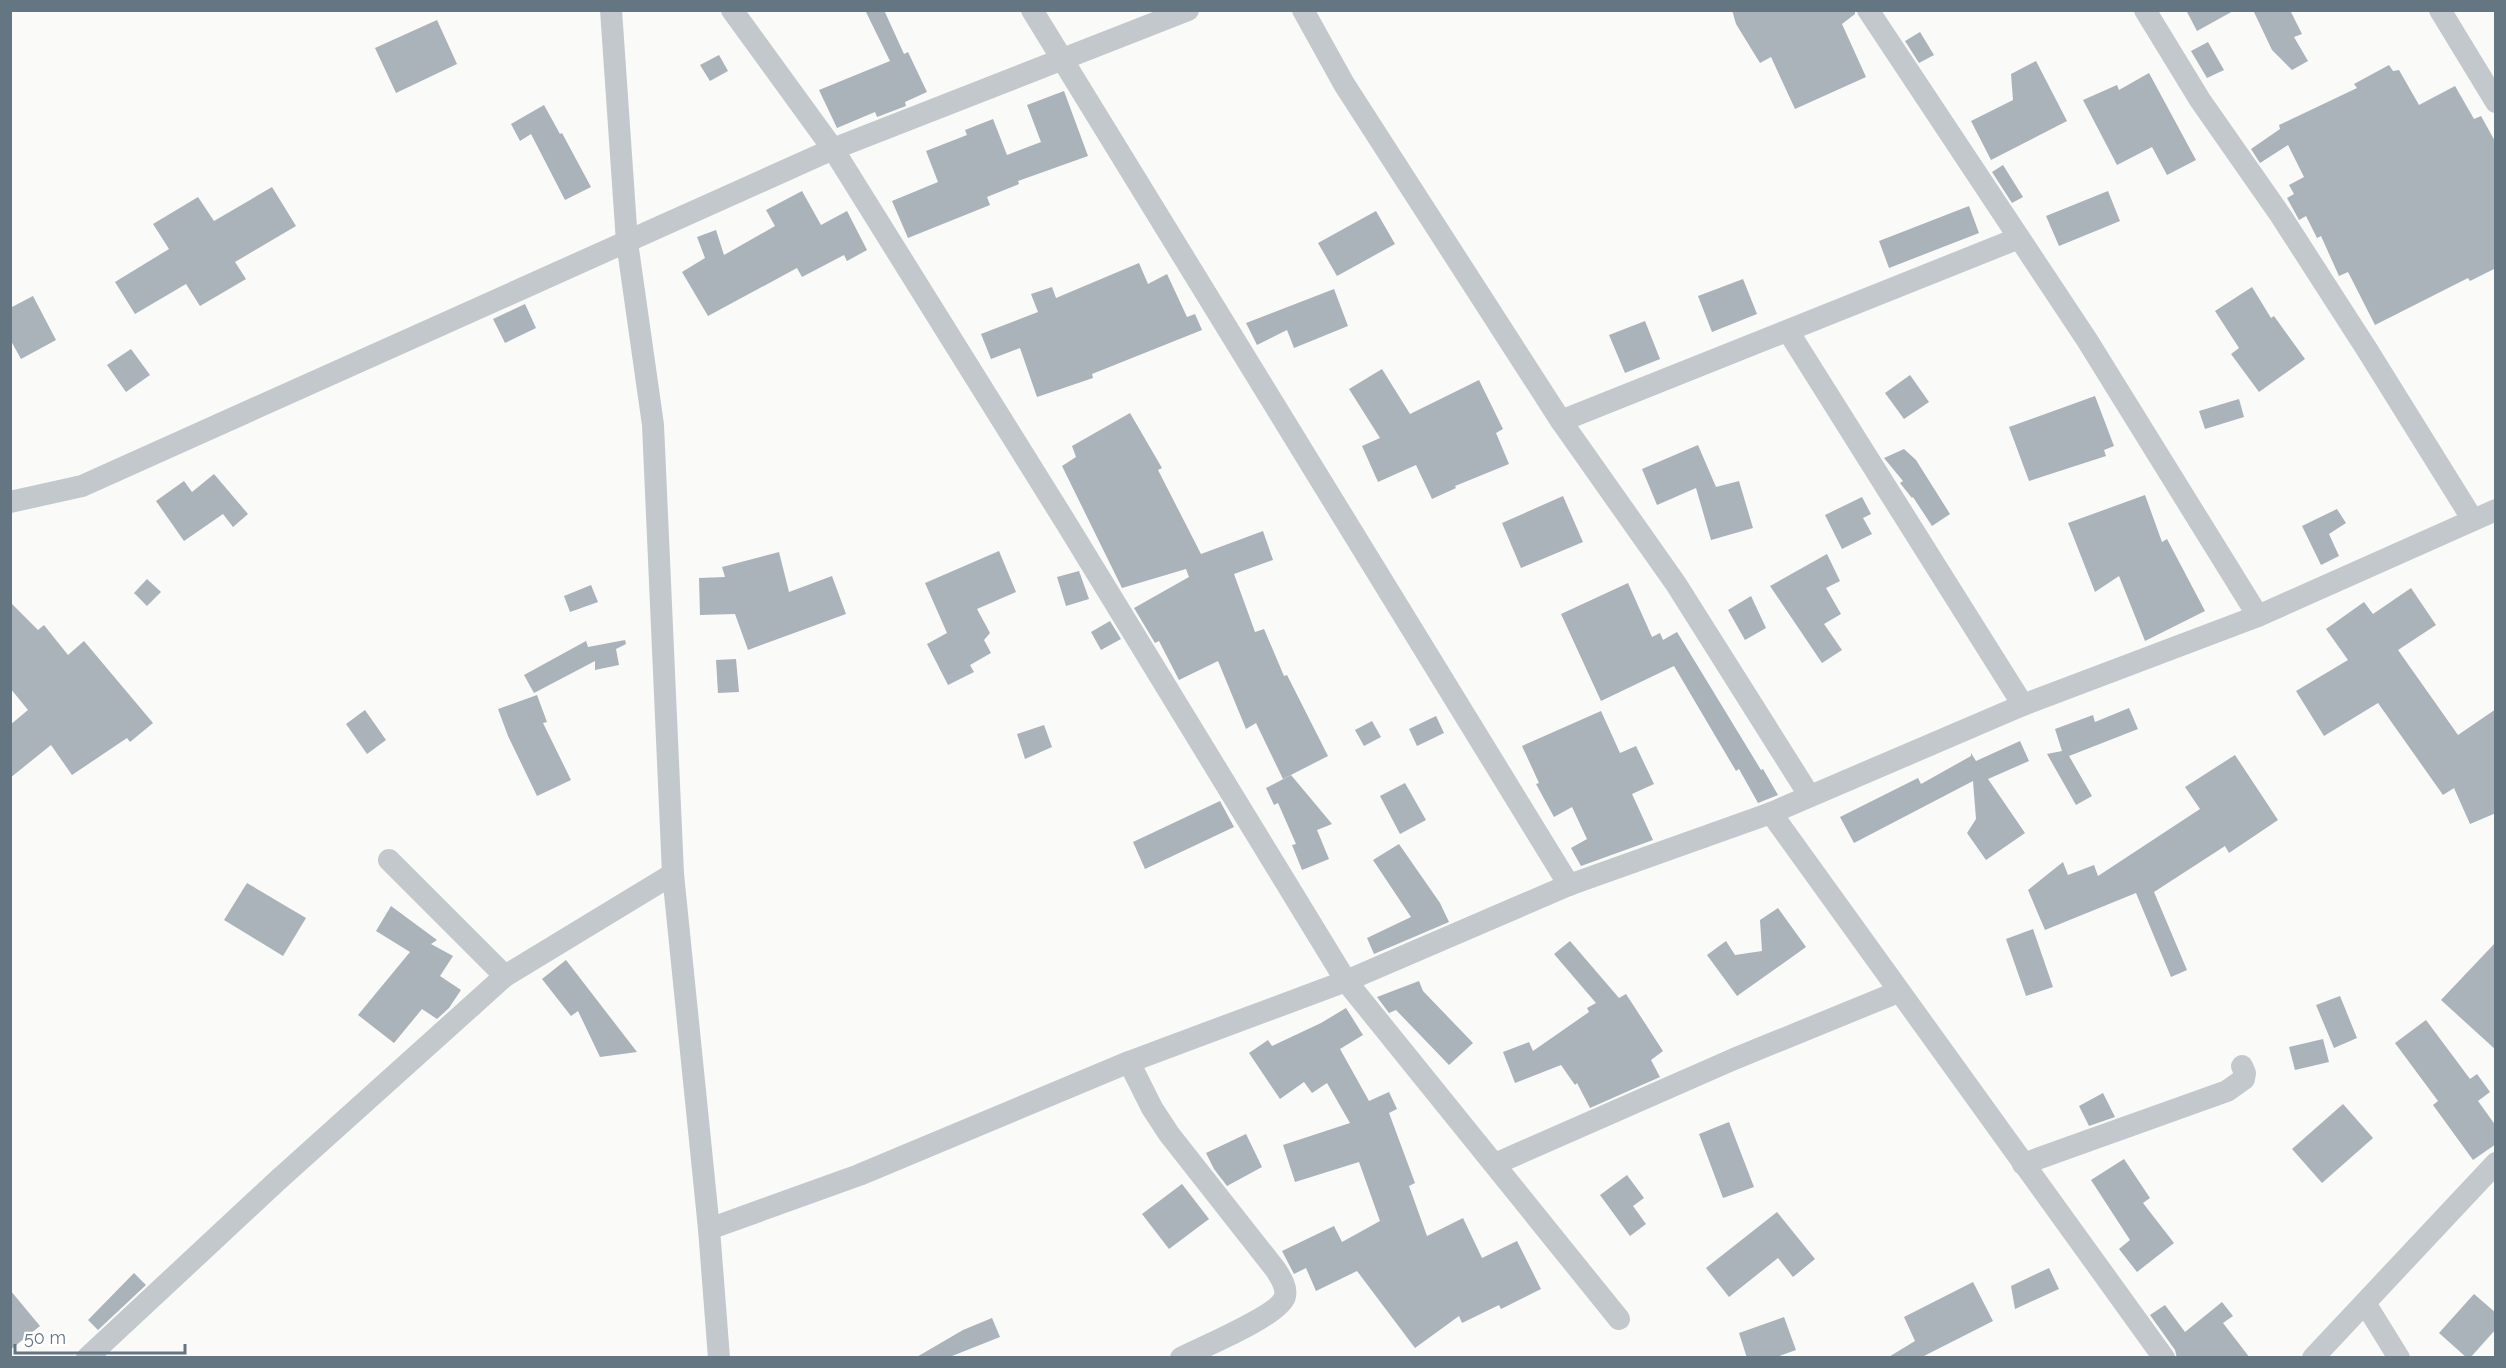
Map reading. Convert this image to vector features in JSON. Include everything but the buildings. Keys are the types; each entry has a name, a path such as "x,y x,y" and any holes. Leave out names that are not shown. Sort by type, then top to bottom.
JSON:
{"street":[{"path":"610,10 627,242 653,425 673,874 709,1228 719,1358"},
{"path":"732,10 832,149 1068,525 1346,981 1619,1319"},
{"path":"1032,10 1569,885"},
{"path":"10,502 82,486 832,149 1188,10"},
{"path":"1303,10 1344,84 1562,421 1676,584 1809,795"},
{"path":"1868,10 2087,340 2258,616"},
{"path":"2145,10 2200,99 2281,216 2366,348 2473,520"},
{"path":"2440,10 2496,102"},
{"path":"1562,421 2019,238"},
{"path":"1788,331 2023,705"},
{"path":"709,1228 859,1175 1129,1062 1346,981 1569,885 1771,813 2023,705 2258,616 2496,510"},
{"path":"1771,813 2164,1358"},
{"path":"389,860 505,976"},
{"path":"87,1358 277,1181 505,976 673,874"},
{"path":"1495,1164 1734,1059 1898,992"},
{"path":"1129,1062 1168,1134 1276,1270 1283,1280 1286,1291 1285,1299 1277,1308 1242,1329 1181,1358"},
{"path":"2023,1164 2227,1091 2244,1080 2245,1073 2242,1066"},
{"path":"2313,1358 2496,1163"},
{"path":"2366,1303 2399,1358"}]}
